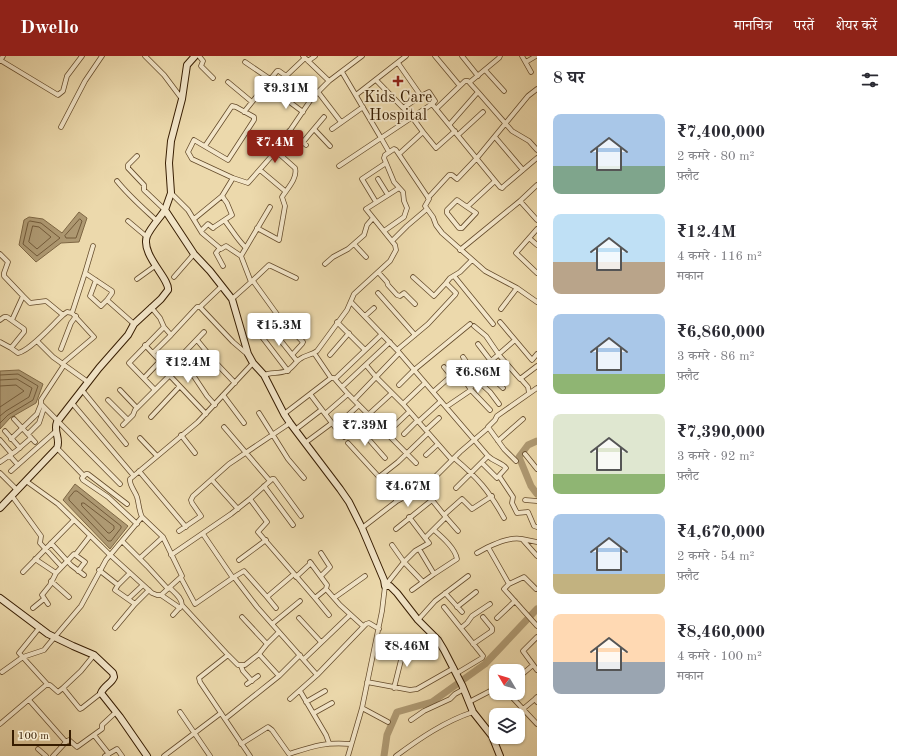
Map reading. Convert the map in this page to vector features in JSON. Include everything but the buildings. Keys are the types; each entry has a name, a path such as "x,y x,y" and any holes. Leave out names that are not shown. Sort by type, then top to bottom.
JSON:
{"street":[{"path":"3,56 0,61 58,95 63,91 67,76 82,56"},
{"path":"61,127 85,81 102,56"},
{"path":"145,56 164,75 182,99"},
{"path":"1,505 12,496 57,448 59,443 56,426 58,422 88,382 128,335 134,324 161,299 169,288 155,266 146,246 147,237 165,210 171,193 170,151 182,99 188,56"},
{"path":"187,65 195,56"},
{"path":"199,56 203,61 201,66 213,78"},
{"path":"244,112 278,70 286,76 305,58 315,56"},
{"path":"205,146 230,107 234,106 254,118 228,160 194,140 188,152 192,159 233,178 248,183 276,151 318,92 329,81 362,56"},
{"path":"356,95 406,56"},
{"path":"435,56 460,86"},
{"path":"462,56 478,76"},
{"path":"436,109 467,80 470,82 500,56"},
{"path":"522,56 531,72"},
{"path":"526,62 536,56"},
{"path":"305,58 329,81"},
{"path":"245,62 270,79"},
{"path":"398,63 420,96"},
{"path":"485,70 504,91"},
{"path":"342,72 389,152"},
{"path":"376,80 412,117 436,148 483,112"},
{"path":"228,82 252,102"},
{"path":"470,82 505,124 514,133 529,140 537,150"},
{"path":"537,89 528,96 495,137 458,178 457,179 452,175 449,175 428,198 429,200 425,204 439,230 460,250 485,271 517,288 537,302"},
{"path":"318,92 341,122"},
{"path":"339,166 435,101 429,92 420,96 403,108"},
{"path":"450,124 478,92"},
{"path":"279,94 303,112"},
{"path":"432,104 502,188 537,159"},
{"path":"332,129 363,107"},
{"path":"289,131 304,144 324,117"},
{"path":"314,129 330,146"},
{"path":"399,154 423,132"},
{"path":"495,137 523,170"},
{"path":"384,231 404,217 407,211 403,192 394,182 386,163 384,156 389,152 394,149 399,154 428,198"},
{"path":"257,228 279,240 285,206 282,197 293,180 296,170 276,151"},
{"path":"137,156 128,165 129,169 144,186 145,191 165,210 194,254 232,299 248,354 253,363 264,375 290,423 340,489 362,528 384,580 384,600 379,629 362,708 348,756"},
{"path":"376,202 362,179 386,163"},
{"path":"260,170 285,191"},
{"path":"194,219 222,196 233,178"},
{"path":"378,178 388,195"},
{"path":"468,207 495,181"},
{"path":"117,182 129,196 157,221"},
{"path":"460,250 537,186"},
{"path":"264,375 288,371 303,357 314,354 320,348 337,322 347,310 354,294 361,286 387,265 393,256 396,248 395,245 366,209 399,188"},
{"path":"171,193 184,205 201,231 220,248"},
{"path":"201,231 207,224 214,228 232,214 222,196"},
{"path":"456,200 468,207 476,213 462,228 459,228 447,213 447,210 456,200"},
{"path":"520,201 537,220"},
{"path":"240,256 270,207"},
{"path":"392,241 427,209"},
{"path":"325,264 333,257 354,244 364,235 367,225 373,218"},
{"path":"128,221 147,237"},
{"path":"224,221 245,248"},
{"path":"537,229 516,253 537,273"},
{"path":"529,238 537,245"},
{"path":"354,244 366,257"},
{"path":"72,312 93,246"},
{"path":"224,266 216,253 220,248 222,249 226,246 240,256 252,282 279,317 303,342 292,354"},
{"path":"0,254 8,262 4,276 30,303 46,300 63,315"},
{"path":"174,277 194,254"},
{"path":"413,277 434,296 472,260"},
{"path":"232,299 269,265 296,278"},
{"path":"137,279 155,266"},
{"path":"378,272 397,295 400,296 404,293 415,304"},
{"path":"85,273 96,280 112,291 107,300 101,306 90,296 96,280"},
{"path":"454,276 493,324"},
{"path":"354,400 398,351 415,336 455,295 456,293 446,283"},
{"path":"153,353 197,307 200,307 222,286"},
{"path":"501,309 517,288"},
{"path":"378,293 415,336"},
{"path":"12,320 23,296"},
{"path":"107,300 134,324"},
{"path":"351,302 390,342 488,456 506,468 496,478 482,463"},
{"path":"151,307 171,335"},
{"path":"200,307 233,342 248,354"},
{"path":"364,316 374,308"},
{"path":"0,342 16,352 21,352 37,341 63,315 67,312 72,312"},
{"path":"0,462 31,438 39,423 43,406 42,400 63,364 94,337 72,312"},
{"path":"61,349 71,323 76,316"},
{"path":"0,320 6,317 22,327 24,331 10,348"},
{"path":"337,322 349,332 365,350"},
{"path":"500,322 532,360 536,357"},
{"path":"399,385 414,370 472,325 486,336 499,355 528,387 529,393"},
{"path":"269,326 297,361"},
{"path":"155,390 129,363 164,327"},
{"path":"183,354 204,332"},
{"path":"330,355 349,332"},
{"path":"259,333 288,371"},
{"path":"284,414 333,379 382,334"},
{"path":"197,340 235,383"},
{"path":"491,361 515,340"},
{"path":"37,341 47,352 88,382"},
{"path":"342,387 390,342"},
{"path":"446,407 470,389 486,372 494,366 478,344"},
{"path":"145,345 159,360 158,363 169,376 206,414"},
{"path":"314,354 333,379 416,463"},
{"path":"463,357 478,380 499,404"},
{"path":"144,378 158,363"},
{"path":"253,363 206,414 133,475 130,482 137,498 138,508 142,517 163,537 181,574 181,578 195,604 244,571 276,608"},
{"path":"366,365 438,444 453,459 472,473 492,496 504,518"},
{"path":"521,379 537,366"},
{"path":"444,367 456,382"},
{"path":"458,370 470,389 490,410"},
{"path":"486,372 503,388"},
{"path":"193,375 208,398 215,405"},
{"path":"123,425 137,408 169,376"},
{"path":"433,392 451,376"},
{"path":"403,404 425,383"},
{"path":"151,417 179,387"},
{"path":"362,528 397,501 422,488 430,482 488,428 497,416 537,388"},
{"path":"82,390 126,444"},
{"path":"120,390 137,408"},
{"path":"310,394 321,410 344,437 392,393"},
{"path":"325,414 348,394"},
{"path":"224,395 244,423"},
{"path":"108,400 128,420"},
{"path":"404,434 441,401"},
{"path":"72,403 133,475"},
{"path":"335,427 359,405"},
{"path":"43,406 120,484"},
{"path":"12,439 43,406"},
{"path":"295,430 321,410"},
{"path":"387,433 409,412"},
{"path":"259,413 288,459 304,478"},
{"path":"379,477 407,453 439,418"},
{"path":"14,419 31,438"},
{"path":"498,441 523,419"},
{"path":"179,532 201,516 191,498 229,464 290,423"},
{"path":"305,442 332,423"},
{"path":"357,426 385,458"},
{"path":"224,427 270,480 274,479 301,516"},
{"path":"488,428 516,461"},
{"path":"5,431 20,448"},
{"path":"11,471 56,431"},
{"path":"181,435 195,453"},
{"path":"140,438 157,456"},
{"path":"0,440 18,466"},
{"path":"348,443 379,477 397,501"},
{"path":"426,455 438,444"},
{"path":"57,448 84,476 82,479 108,497 137,524"},
{"path":"525,454 537,469"},
{"path":"456,488 488,456"},
{"path":"139,471 186,527"},
{"path":"0,473 17,490"},
{"path":"84,476 88,474 127,504"},
{"path":"499,476 513,496 512,503 517,513 528,512 534,526 537,527"},
{"path":"212,480 238,509"},
{"path":"171,555 238,509 270,480"},
{"path":"26,481 52,499 110,555 155,595 161,595 181,607 238,665 242,666 249,663 279,632"},
{"path":"264,486 292,525"},
{"path":"422,488 458,531"},
{"path":"12,496 41,536 39,542 61,566"},
{"path":"425,538 462,499 472,509 492,496"},
{"path":"250,499 267,522 258,532 329,615"},
{"path":"396,529 432,500"},
{"path":"524,500 537,500"},
{"path":"2,672 23,657 44,650 55,638 85,600 99,570 142,517"},
{"path":"385,586 404,562 419,549 429,543 409,517"},
{"path":"23,572 74,520"},
{"path":"412,590 457,558 450,546 434,530"},
{"path":"203,534 233,578 317,675"},
{"path":"48,604 42,595 50,586 61,566 74,554 76,554 90,536"},
{"path":"140,558 163,537"},
{"path":"522,539 537,556"},
{"path":"477,553 504,541 522,539 537,542"},
{"path":"239,560 266,540"},
{"path":"122,541 169,589 180,598 181,607"},
{"path":"51,543 78,571 84,575"},
{"path":"392,545 404,562 423,582"},
{"path":"488,547 509,584"},
{"path":"419,549 434,574"},
{"path":"321,553 330,567 321,576"},
{"path":"76,554 85,562 78,571"},
{"path":"35,559 56,573"},
{"path":"267,597 311,562 328,584 326,589 315,598"},
{"path":"99,570 118,585"},
{"path":"130,573 115,590 135,604"},
{"path":"334,598 366,576"},
{"path":"418,620 435,601 468,576"},
{"path":"536,589 524,577 509,584 504,589 537,626"},
{"path":"161,595 181,578"},
{"path":"52,581 69,597"},
{"path":"128,599 143,585"},
{"path":"385,586 390,586 393,589 418,620 438,640 457,673 473,712 492,736 500,756"},
{"path":"326,589 350,615 363,626"},
{"path":"115,628 149,590"},
{"path":"457,606 476,592"},
{"path":"445,593 462,612"},
{"path":"0,598 55,638 94,655 114,674 113,680 102,689 101,693 80,709 63,688"},
{"path":"32,608 44,599"},
{"path":"272,624 300,601"},
{"path":"497,618 515,601"},
{"path":"461,628 472,616 490,604"},
{"path":"173,615 181,607"},
{"path":"367,682 394,688 410,690 417,689 457,673 482,658 482,654 444,607"},
{"path":"304,659 350,615"},
{"path":"242,617 268,644"},
{"path":"473,644 492,631 492,628 483,617"},
{"path":"299,618 321,642"},
{"path":"290,699 317,675 363,626 369,623 379,629"},
{"path":"40,627 19,651 19,654 48,685 58,692 81,671 94,655"},
{"path":"537,637 523,651 537,670"},
{"path":"415,657 438,640"},
{"path":"394,688 401,660 400,648"},
{"path":"259,654 279,676"},
{"path":"225,719 279,676 300,655"},
{"path":"228,656 199,678 200,682 250,756"},
{"path":"525,672 533,665"},
{"path":"242,666 243,671 252,680"},
{"path":"247,684 258,676"},
{"path":"0,724 48,685"},
{"path":"411,720 424,711 450,699 463,687"},
{"path":"300,691 326,735 328,743"},
{"path":"306,702 325,691"},
{"path":"469,702 489,692"},
{"path":"101,693 147,756"},
{"path":"524,708 536,699"},
{"path":"29,700 66,742"},
{"path":"515,700 522,708"},
{"path":"314,714 332,703"},
{"path":"362,708 388,722"},
{"path":"525,711 537,724"},
{"path":"53,756 69,740 77,747 102,729 102,725 116,712"},
{"path":"180,712 210,756"},
{"path":"396,756 430,733 463,715 473,712"},
{"path":"164,756 221,713"},
{"path":"241,744 268,727 272,730 289,754 328,743 351,744"},
{"path":"94,735 107,755 117,749 122,756"},
{"path":"38,749 46,756"}],"water":[{"path":"79,212 87,218 79,242 61,243 36,262 19,245 24,220 29,217 43,219 62,233"},
{"path":"19,370 43,384 36,403 10,418 0,429 0,371"},
{"path":"75,484 128,526 110,549 63,500"}],"waterway":[{"path":"537,441 528,445 519,457 531,486 537,494"},
{"path":"384,756 387,735 397,712 432,702 485,664 537,609"}],"place":[{"name":"Kids Care Hospital","path":"398,81"}]}
